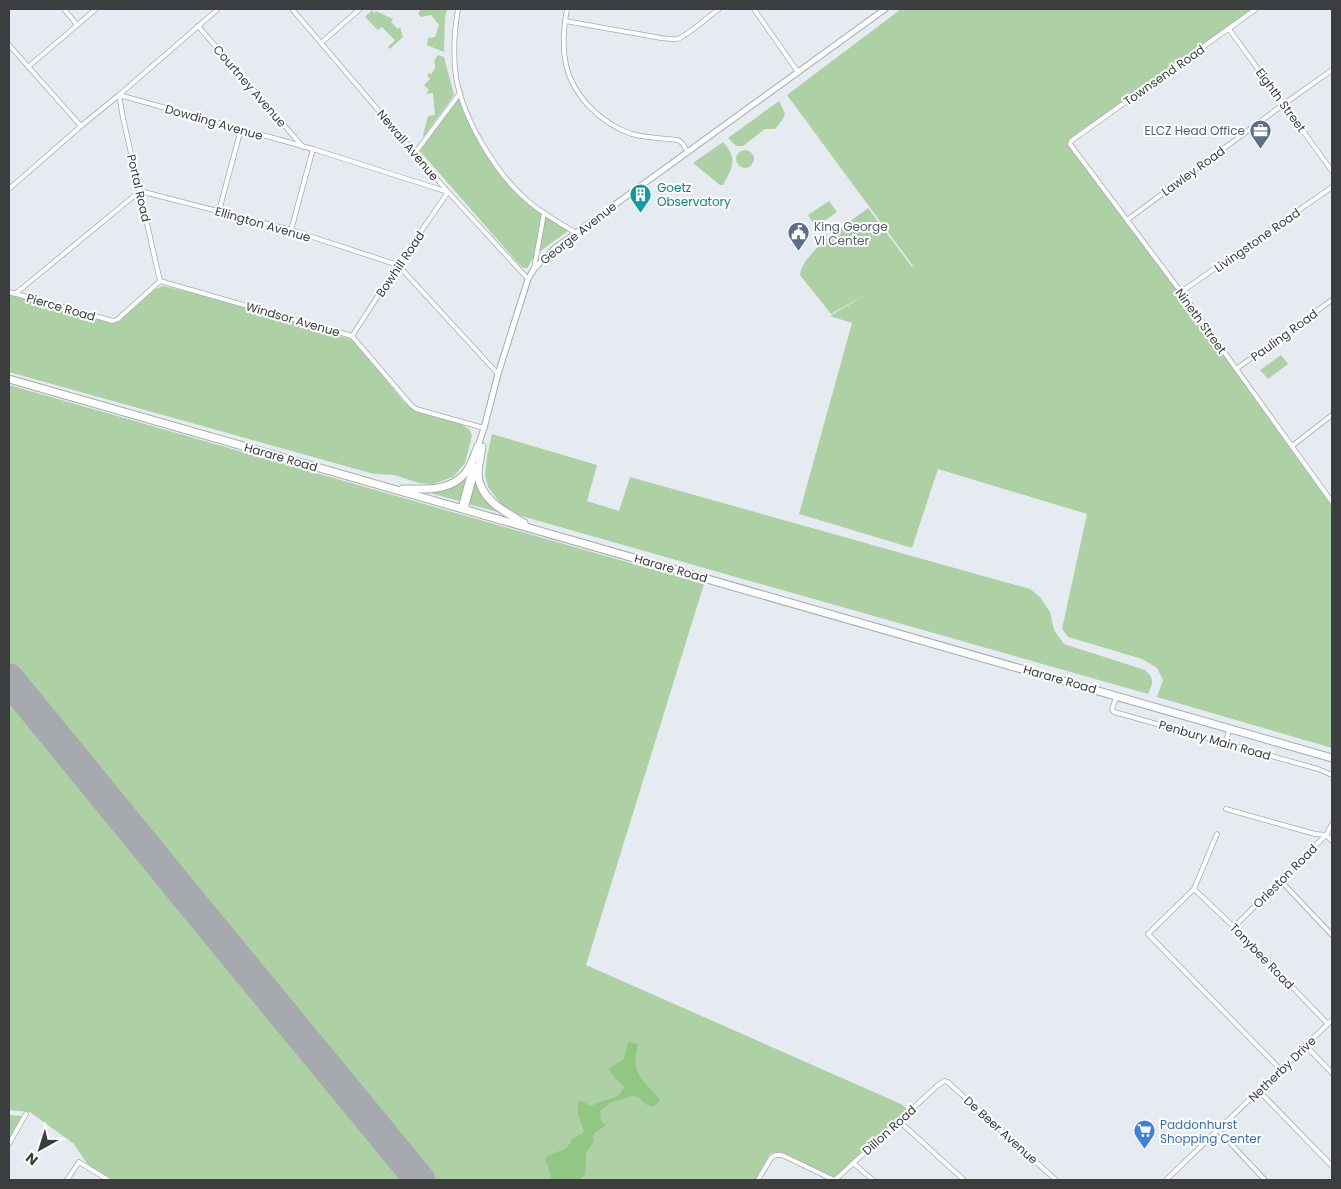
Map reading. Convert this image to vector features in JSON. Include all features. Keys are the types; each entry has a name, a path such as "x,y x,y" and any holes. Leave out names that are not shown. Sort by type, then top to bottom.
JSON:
{"highway":[{"name":"Harare Road","path":"9,379 1332,758"},
{"path":"392,489 435,489 452,484 466,472 480,446"},
{"path":"480,446 478,476 482,489 489,499 511,516 535,530"}],"main road":[{"name":"George Avenue","path":"463,508 483,441 498,374 528,279 534,269 555,248 885,9"}],"street":[{"path":"64,9 77,25"},
{"path":"28,67 96,9"},
{"path":"9,189 218,9"},
{"name":"Newall Avenue","path":"292,9 448,192 528,279"},
{"path":"322,42 360,9"},
{"path":"458,9 454,48 456,78 475,131 497,166 522,195 544,213 576,233"},
{"path":"567,9 564,52 568,71 580,94 589,106 619,129 634,134 678,140 688,152"},
{"path":"565,21 674,39 679,38 719,9"},
{"path":"754,9 798,72"},
{"name":"Townsend Road","path":"1071,142 1256,9"},
{"name":"Courtney Avenue","path":"198,26 303,147"},
{"name":"Eighth Street","path":"1229,29 1332,171"},
{"path":"9,45 80,126"},
{"name":"Lawley Road","path":"1127,220 1332,70"},
{"path":"415,153 460,93"},
{"name":"Dowding Avenue","path":"119,95 303,147 448,192"},
{"name":"Portal Road","path":"119,95 160,281"},
{"path":"219,211 241,129"},
{"name":"Nineth Street","path":"1071,142 1071,146 1181,292 1332,502"},
{"path":"291,230 313,150"},
{"name":"Livingstone Road","path":"1181,292 1332,187"},
{"path":"16,294 140,190"},
{"name":"Ellington Avenue","path":"140,190 291,230 398,265 498,374"},
{"name":"Bowhill Road","path":"352,336 448,192"},
{"path":"534,269 544,213"},
{"name":"Pierce Road","path":"9,292 113,321 118,319 160,281"},
{"name":"Windsor Avenue","path":"160,281 352,336 416,409 484,431"},
{"name":"Pauling Road","path":"1236,369 1332,300"},
{"path":"1292,446 1332,415"},
{"name":"Penbury Main Road","path":"1117,695 1112,709 1114,712 1318,769 1332,775"},
{"path":"1225,743 1230,728"},
{"path":"1226,809 1315,834 1326,835 1332,841"},
{"name":"Orleston Road","path":"1234,926 1326,835 1332,824"},
{"path":"1217,834 1194,889 1148,934 1280,1069"},
{"path":"1281,881 1332,935"},
{"name":"Tonybee Road","path":"1194,889 1234,926 1328,1024"},
{"name":"Netherby Drive","path":"1166,1180 1172,1178 1218,1130 1332,1020"},
{"path":"1305,1045 1332,1073"},
{"name":"Dillon Road","path":"834,1180 944,1081"},
{"name":"De Beer Avenue","path":"944,1081 948,1082 1056,1180"},
{"path":"1259,1091 1332,1166"},
{"path":"9,1144 26,1114"},
{"path":"899,1121 964,1180"},
{"path":"1218,1130 1265,1180"},
{"path":"758,1180 770,1159 779,1155 834,1180"},
{"path":"67,1180 79,1162 108,1180"},
{"path":"853,1163 873,1180"}],"green space":[{"path":"421,9 447,9 444,52 427,45 428,38 435,37 439,25 431,15 421,17 418,14"},
{"path":"901,9 1255,9 1067,143 1185,301 1332,505 1332,748 1157,697 1163,680 1157,668 1142,659 1068,637 1062,629 1087,514 938,469 912,548 799,514 852,323 830,316 868,293 831,314 800,275 803,266 809,257 828,238 868,208 913,266 787,95"},
{"path":"372,10 374,13 376,11 393,19 391,22 398,29 400,27 403,37 390,49 388,47 395,40 382,27 378,30 365,17"},
{"path":"438,55 444,57 454,95 424,136 428,116 435,115 433,93 426,94 429,90 424,85 430,79 427,75 433,71 434,61"},
{"path":"460,95 474,131 515,189 544,214 568,231 539,253 528,268 523,268 517,262 419,150"},
{"path":"779,101 785,113 775,129 765,129 743,146 736,146 728,138"},
{"path":"723,142 731,153 732,163 723,185 720,185 693,163"},
{"path":"745,150 751,153 754,159 751,165 745,168 739,165 736,159 739,153"},
{"path":"829,201 837,212 816,227 808,215"},
{"path":"163,286 203,295 356,342 403,401 413,409 459,423 470,430 472,436 465,463 453,477 433,484 419,483 394,475 374,474 9,372 9,295 112,323 119,320 153,290"},
{"path":"1281,355 1288,364 1268,379 1260,370"},
{"path":"9,385 704,584 586,965 901,1104 907,1109 836,1176 833,1177 780,1152 770,1154 755,1180 113,1180 88,1165 74,1144 30,1112 9,1110"},
{"path":"492,434 597,465 587,501 619,511 630,477 1030,589 1040,597 1050,612 1054,630 1064,644 1145,670 1152,679 1151,687 1148,694 518,515 501,504 488,487 485,476"},
{"path":"471,469 459,501 423,491 438,490"},
{"path":"475,475 479,483 505,514 468,504"},
{"path":"628,1042 638,1044 636,1060 638,1073 660,1101 653,1107 647,1105 638,1097 631,1096 610,1103 600,1111 601,1121 606,1125 593,1134 594,1141 586,1153 585,1175 578,1180 550,1180 551,1176 545,1158 567,1147 572,1139 584,1132 578,1112 579,1100 591,1106 616,1097 624,1087 609,1069 624,1059"},
{"path":"9,1115 22,1116 9,1140"}],"runway":[{"path":"9,679 420,1180"}],"place":[{"name":"ELCZ Head Office","path":"1261,149"},
{"name":"Goetz Observatory","path":"641,213"},
{"name":"King George VI Center","path":"798,252"},
{"name":"Paddonhurst Shopping Center","path":"1144,1150"}]}
